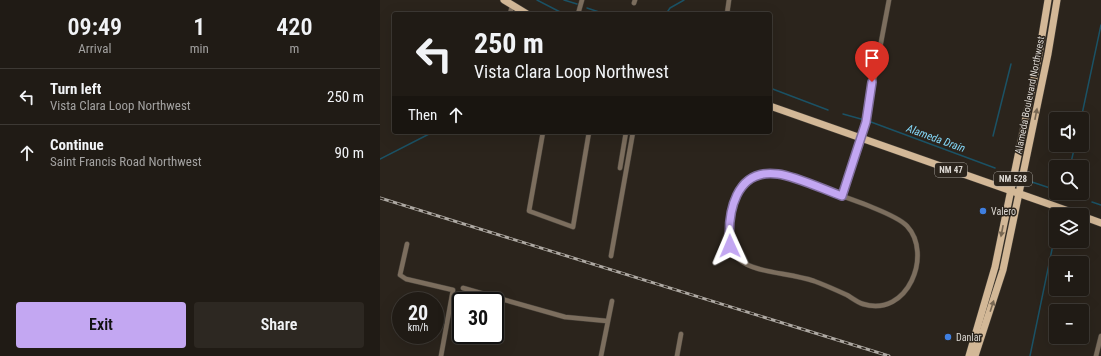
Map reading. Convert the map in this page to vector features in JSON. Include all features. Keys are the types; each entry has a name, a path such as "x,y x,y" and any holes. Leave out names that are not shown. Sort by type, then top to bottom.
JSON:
{"main road":[{"path":"504,0 523,12"},
{"name":"Alameda Boulevard Northwest","path":"969,356 995,267 1039,54 1048,0"},
{"name":"Alameda Boulevard Northwest","path":"975,356 1003,270 1020,194 1057,0"},
{"name":"NM 47","path":"772,107 1061,208"},
{"name":"NM 47","path":"1089,218 1101,223"}],"street":[{"path":"579,12 582,0"},
{"path":"727,12 729,0"},
{"path":"842,196 861,138 889,0"},
{"path":"510,12 512,6"},
{"path":"543,134 529,212 573,227 589,134"},
{"path":"620,168 626,134"},
{"path":"611,256 633,134"},
{"path":"767,174 779,174 842,196 899,219 908,227 914,236 917,247 917,260 913,279 906,290 892,303 875,306 862,304 815,281 794,275 749,267 734,256 730,246 729,234 731,214 737,192 743,184 754,177 767,174"},
{"path":"407,244 400,275 406,279 453,290 441,356"},
{"path":"463,288 565,317 607,321"},
{"path":"601,356 612,301"},
{"path":"677,356 682,334"},
{"path":"1096,356 1101,336"}],"waterway":[{"name":"Alameda Drain","path":"537,0 560,12"},
{"path":"564,0 577,4"},
{"path":"667,12 670,8 684,0"},
{"path":"587,8 599,12"},
{"path":"1082,112 1101,25"},
{"path":"993,136 1011,64"},
{"name":"Alameda Drain","path":"772,89 828,110"},
{"path":"843,114 861,119"},
{"name":"Alameda Drain","path":"871,122 995,168"},
{"path":"380,159 429,134"},
{"path":"1072,160 1073,152"},
{"name":"Alameda Drain","path":"1032,182 1049,188"},
{"name":"Alameda Drain","path":"1092,202 1101,205"},
{"path":"1030,356 1052,248"}],"railway":[{"path":"380,198 889,356"}],"place":[{"name":"Valero","path":"983,211"},
{"name":"Danlar","path":"948,337"}],"route":[{"path":"730,246 729,234 731,214 737,192 743,184 754,177 767,174 779,174 842,196 866,122 872,82"}]}
